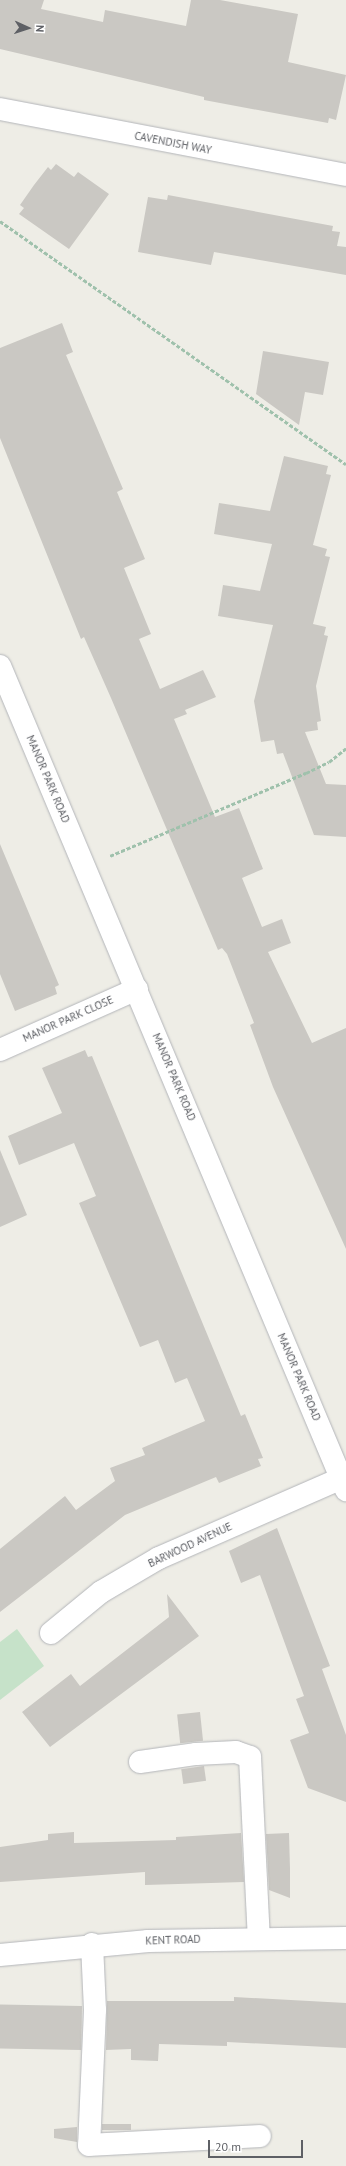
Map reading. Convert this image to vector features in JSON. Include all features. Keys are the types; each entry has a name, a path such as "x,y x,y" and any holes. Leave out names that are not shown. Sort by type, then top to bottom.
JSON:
{"street":[{"name":"CAVENDISH WAY","path":"0,110 346,175"},
{"name":"MANOR PARK ROAD","path":"0,666 344,1484"},
{"name":"MANOR PARK CLOSE","path":"0,1050 137,989"},
{"name":"BARWOOD AVENUE","path":"51,1633 101,1592 160,1558 344,1484"},
{"path":"140,1762 196,1754 244,1752 250,1757 259,1938"},
{"name":"KENT ROAD","path":"0,1955 92,1944 259,1938 346,1938"},
{"path":"92,1944 95,2010 89,2145 260,2136"}],"path":[{"path":"0,222 346,464"},
{"path":"85,866 312,770 346,748"}],"green space":[{"path":"17,1629 44,1666 0,1700 0,1642"}],"building":[{"path":"0,0 44,0 41,9 103,22 105,10 186,26 191,0 220,0 298,14 288,62 346,75 336,120 329,118 328,123 204,100 204,97 0,49"},
{"path":"56,164 74,177 78,172 109,194 69,249 19,214 24,208 20,205 34,185 48,167 51,170"},
{"path":"168,195 333,226 332,231 340,232 337,246 346,247 346,275 214,252 211,265 138,252 148,197 167,200"},
{"path":"62,323 73,352 66,355 123,489 117,492 145,559 124,568 151,634 139,639 160,689 203,670 216,697 185,710 187,714 174,719 215,817 239,808 263,869 242,878 262,927 282,919 291,943 268,952 312,1043 346,1028 346,1249 273,1087 250,1025 254,1023 227,954 222,948 218,950 111,698 84,637 81,639 0,438 0,348"},
{"path":"263,351 329,362 323,395 305,392 299,425 256,394"},
{"path":"284,456 328,466 326,474 331,475 313,545 327,549 325,556 330,557 313,624 326,627 324,635 328,636 316,686 321,721 317,722 318,730 305,732 326,784 346,785 346,837 314,835 283,753 277,754 274,740 261,742 254,701 273,625 218,616 223,585 260,591 272,544 214,534 219,503 270,511"},
{"path":"0,844 59,985 55,987 57,994 15,1011 0,974"},
{"path":"85,1050 88,1057 92,1056 241,1416 245,1414 263,1458 258,1459 261,1466 219,1483 216,1477 125,1515 0,1612 0,1549 65,1496 76,1510 115,1481 110,1468 145,1455 142,1448 205,1421 187,1378 175,1383 158,1340 140,1347 79,1203 96,1196 74,1143 19,1165 8,1136 62,1113 42,1068"},
{"path":"0,1150 27,1215 0,1227"},
{"path":"277,1528 330,1666 322,1669 346,1735 346,1802 308,1788 290,1740 309,1733 296,1699 304,1696 260,1575 241,1583 229,1551"},
{"path":"167,1594 199,1636 50,1747 22,1712 71,1674 80,1686 169,1617"},
{"path":"200,1712 203,1741 180,1743 177,1714"},
{"path":"204,1766 206,1781 183,1784 181,1769"},
{"path":"74,1832 74,1843 176,1840 176,1837 241,1833 244,1882 145,1885 145,1872 0,1882 0,1847 48,1840 48,1834"},
{"path":"289,1833 290,1898 269,1890 266,1834"},
{"path":"234,1997 346,2003 346,2048 227,2042 227,2046 159,2044 158,2061 131,2060 131,2049 106,2050 107,2001 234,2001"},
{"path":"0,2005 82,2006 81,2050 0,2049"},
{"path":"102,2124 131,2124 131,2130 102,2130"},
{"path":"77,2127 77,2142 54,2138 54,2129"}]}
